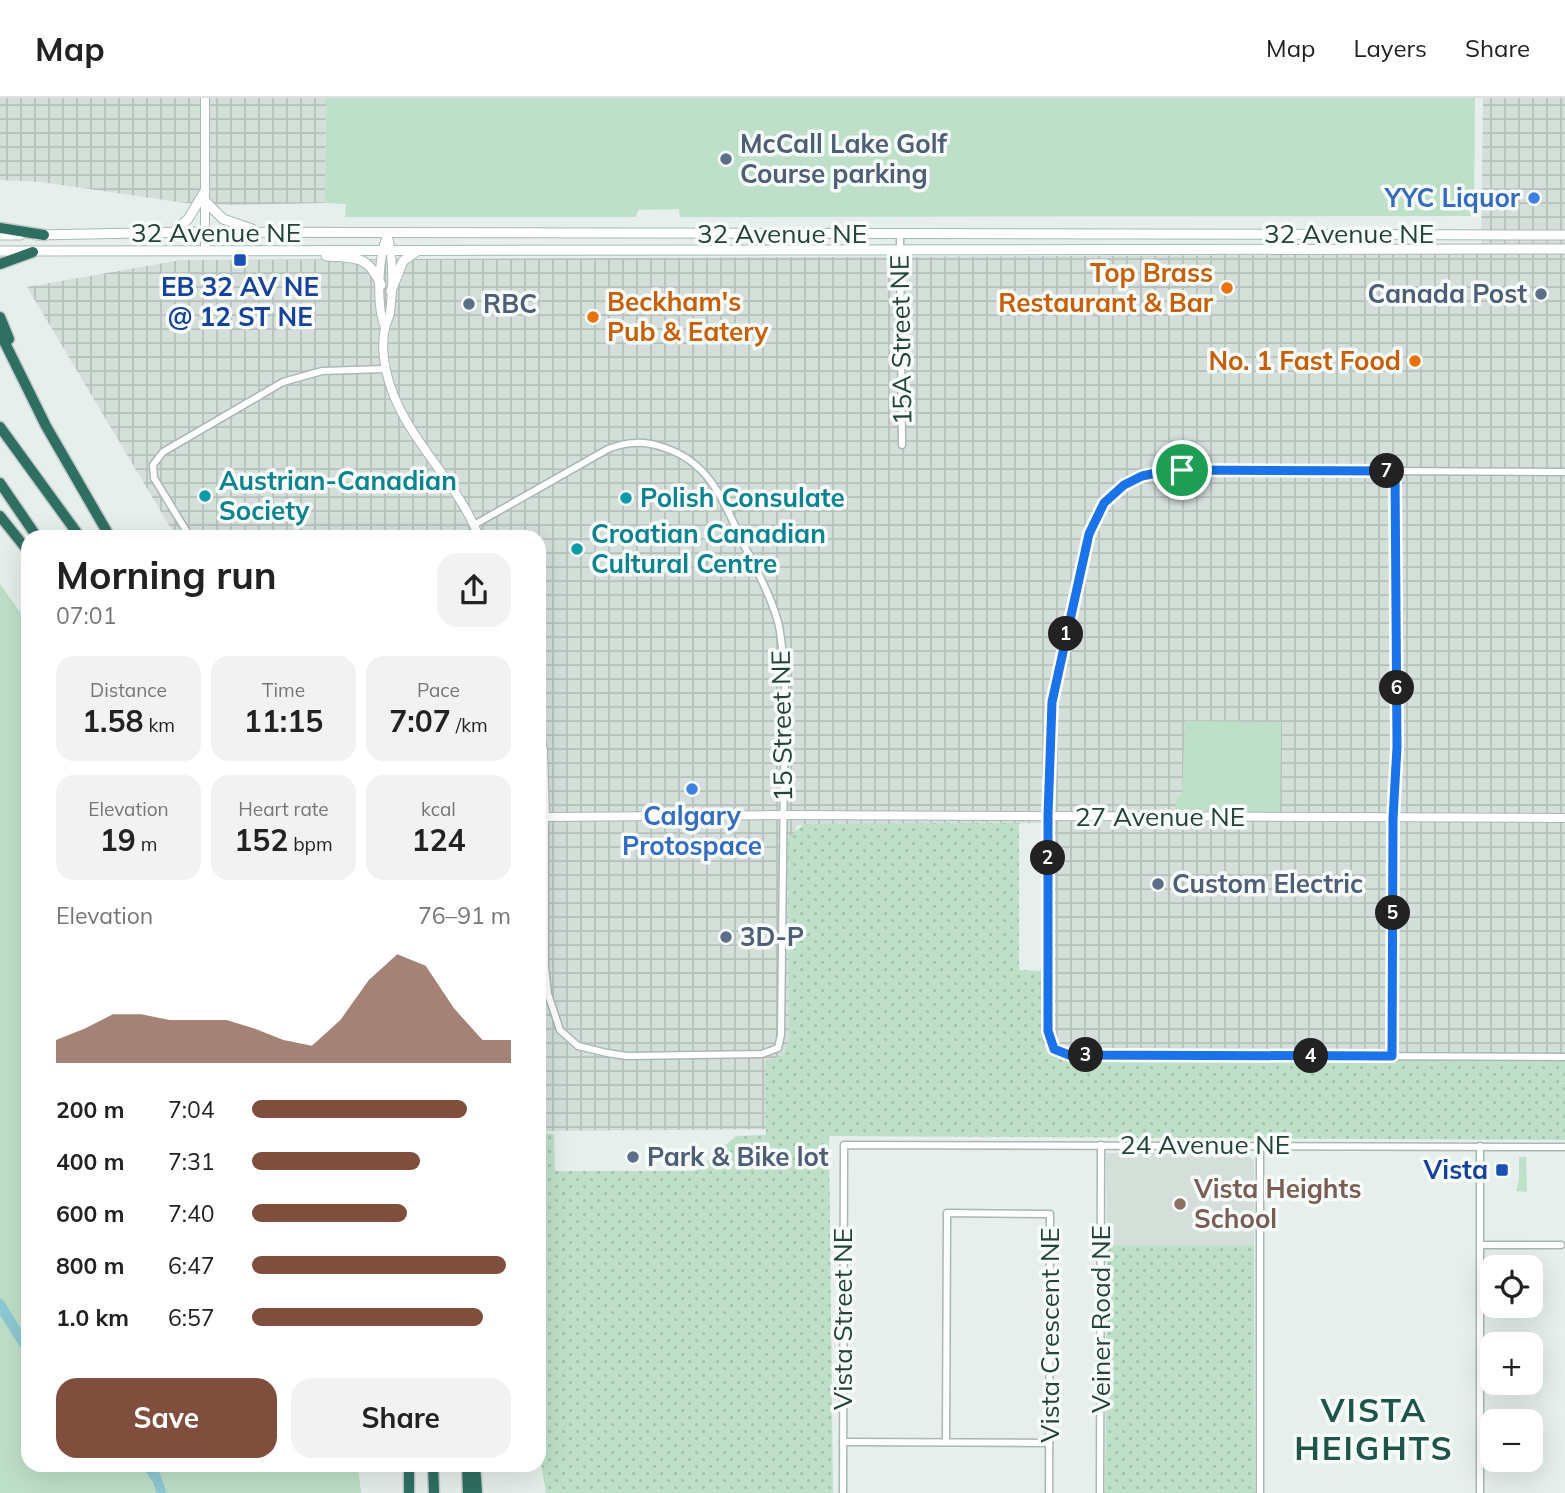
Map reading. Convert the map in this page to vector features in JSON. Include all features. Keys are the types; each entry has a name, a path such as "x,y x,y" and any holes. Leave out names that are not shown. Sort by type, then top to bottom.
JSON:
{"highway":[{"path":"0,228 44,235"},
{"path":"0,264 33,251"},
{"path":"0,317 30,394"},
{"path":"0,333 46,426 106,530"},
{"path":"0,427 75,530"},
{"path":"0,483 32,530"},
{"path":"0,516 21,542"},
{"path":"409,1493 410,1472"},
{"path":"433,1472 434,1493"},
{"path":"467,1472 468,1493"},
{"path":"476,1472 477,1493"}],"main road":[{"path":"173,233 188,219 205,196 223,219 264,233"},
{"name":"32 Avenue NE","path":"0,235 1565,235"},
{"name":"32 Avenue NE","path":"0,251 1565,249"},
{"path":"391,291 403,261 418,250"},
{"path":"304,251 362,261 374,269 381,285"}],"street":[{"path":"205,98 205,251"},
{"path":"387,233 391,291 385,328 385,369 397,405 476,530"},
{"name":"15A Street NE","path":"900,235 902,445"},
{"path":"385,328 380,316 381,285 387,250"},
{"path":"186,530 154,478 153,465 163,452 284,382 321,371 385,369"},
{"name":"15 Street NE","path":"474,525 608,449 635,442 654,444 681,453 698,465 722,500 761,579 778,623 785,685 781,1035 778,1048 762,1054 627,1056 578,1046 560,1030 548,994 546,975"},
{"path":"1565,472 1166,471 1142,476 1124,485 1104,503 1089,534 1056,679 1049,738 1048,816 1048,1031 1054,1049 1069,1055 1565,1057"},
{"path":"1392,1056 1393,819 1397,747 1395,471"},
{"name":"27 Avenue NE","path":"546,817 784,815 1565,818"},
{"name":"24 Avenue NE","path":"844,1145 1565,1147"},
{"name":"Vista Street NE","path":"843,1493 844,1145"},
{"name":"Veiner Road NE","path":"1100,1493 1101,1145"},
{"path":"1260,1493 1261,1145"},
{"path":"1480,1146 1480,1493"},
{"name":"Vista Crescent NE","path":"946,1442 947,1213 1050,1214 1049,1493"},
{"path":"1481,1245 1561,1245"},
{"path":"843,1442 1049,1443"}],"shaded area":[{"path":"0,98 326,98 325,203 185,203 41,182 0,180"},
{"path":"1483,98 1565,98 1565,1063 1042,1060 1041,823 796,825 794,1129 546,1131 546,530 172,530 27,287 181,260 1481,254"},
{"name":"Vista Heights School","path":"1246,1152 1254,1162 1254,1245 1107,1245 1106,1153"}],"green space":[{"path":"326,98 1475,98 1474,216 680,217 679,209 638,210 636,217 345,217 346,204 325,203"},
{"path":"0,584 21,613 21,1472 359,1472 361,1493 0,1493"},
{"path":"1185,721 1281,722 1280,812 1176,809 1176,798 1182,794"},
{"path":"1019,823 1019,970 1043,971 1042,1042 1048,1053 1054,1057 1065,1060 1565,1062 1565,1140 829,1136 833,1493 546,1493 542,1472 546,1472 546,1134 554,1134 555,1171 696,1171 736,1136 766,1135 765,1062 783,1055 789,1040 788,838 804,824"},
{"path":"1519,1157 1526,1157 1527,1192 1516,1191"},
{"path":"1107,1245 1254,1245 1255,1493 1105,1493"}],"water":[{"path":"0,1298 21,1329 21,1349 0,1315"},
{"path":"146,1472 159,1472 167,1493 157,1493"}],"place":[{"name":"McCall Lake Golf Course parking","path":"726,159"},
{"name":"YYC Liquor","path":"1534,198"},
{"name":"EB 32 AV NE @ 12 ST NE","path":"240,260"},
{"name":"Top Brass Restaurant & Bar","path":"1227,288"},
{"name":"Canada Post","path":"1541,294"},
{"name":"RBC","path":"469,304"},
{"name":"Beckham's Pub & Eatery","path":"593,317"},
{"name":"No. 1 Fast Food","path":"1415,361"},
{"name":"Austrian-Canadian Society","path":"205,496"},
{"name":"Polish Consulate","path":"626,498"},
{"name":"Croatian Canadian Cultural Centre","path":"577,549"},
{"name":"Calgary Protospace","path":"692,789"},
{"name":"Custom Electric","path":"1158,884"},
{"name":"3D-P","path":"726,937"},
{"name":"Park & Bike lot","path":"633,1157"},
{"name":"Vista","path":"1502,1170"},
{"name":"Vista Heights School","path":"1180,1204"}],"district":[{"name":"VISTA HEIGHTS","path":"1374,1429"}],"route":[{"path":"1182,470 1395,471 1397,747 1393,819 1392,1056 1069,1055 1054,1049 1048,1031 1048,816 1049,738 1058,668 1089,534 1104,503 1124,485 1142,476 1182,470"}]}
